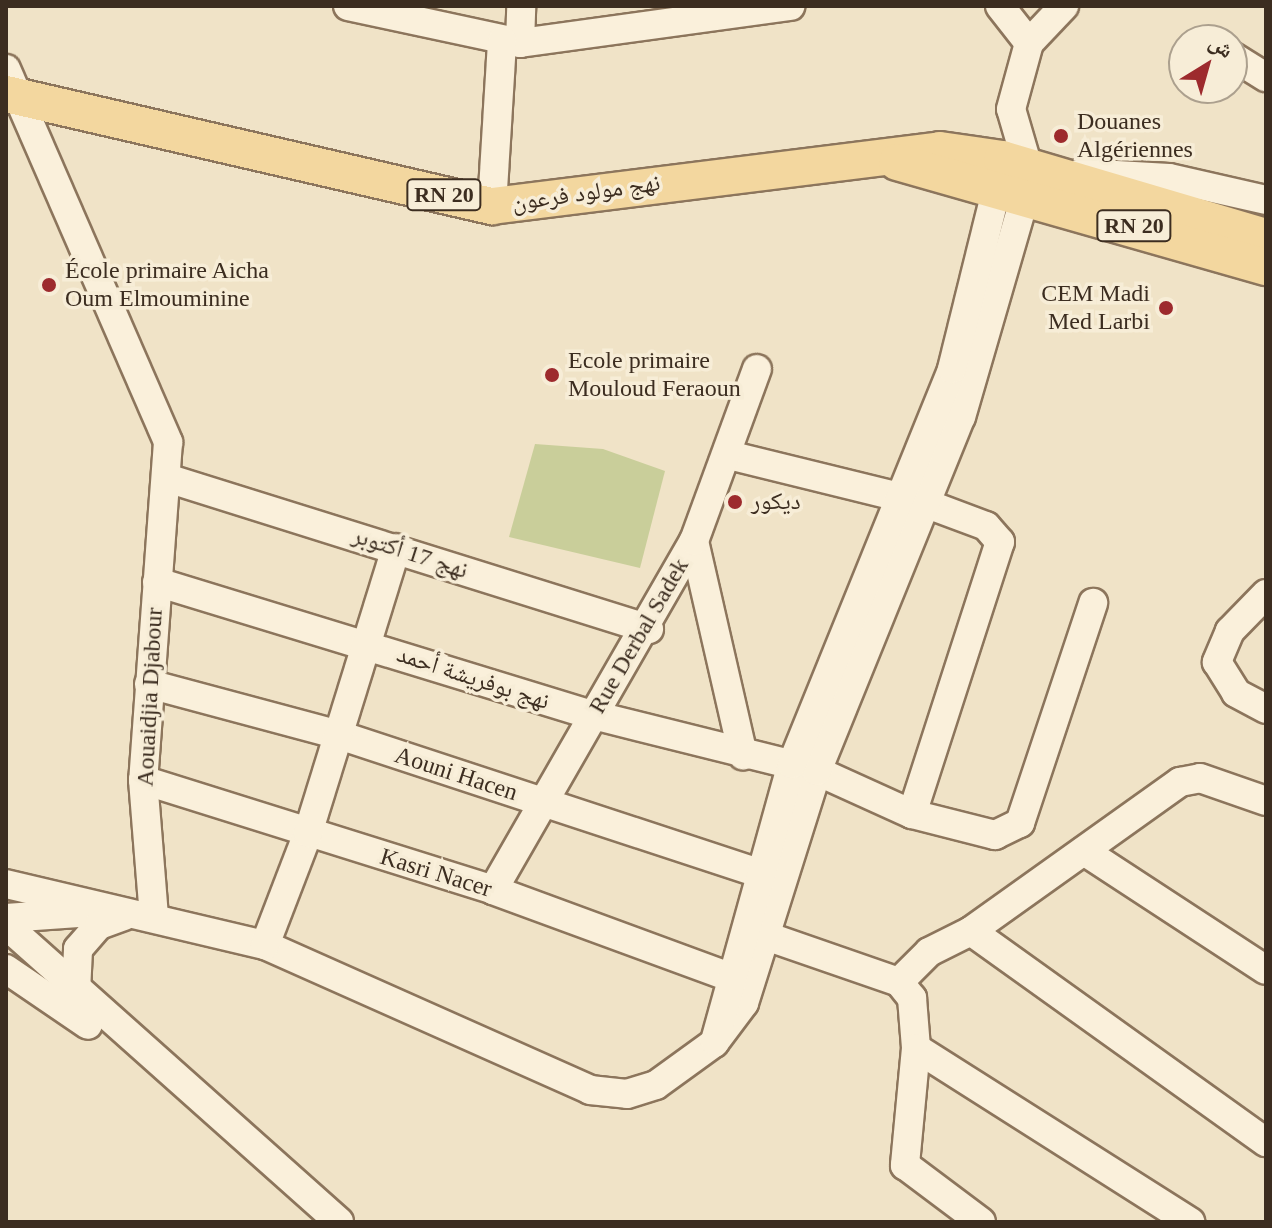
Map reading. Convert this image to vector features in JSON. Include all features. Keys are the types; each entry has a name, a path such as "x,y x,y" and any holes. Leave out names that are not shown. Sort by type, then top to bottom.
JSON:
{"main road":[{"name":"نهج مولود فرعون","path":"11,86 492,206 940,150 1021,170"},
{"name":"RN 20","path":"1021,170 1266,237"},
{"name":"RN 20","path":"1021,170 1266,267"}],"street":[{"path":"348,6 511,42 790,6"},
{"path":"492,206 511,42 521,6"},
{"path":"1000,6 1029,43"},
{"path":"714,1043 727,976 759,873 961,417 1021,170 1011,109 1029,43 1064,6"},
{"path":"1248,66 1266,77"},
{"name":"Aouaidjia Djabour","path":"11,86 168,442 170,479 157,582 135,913"},
{"path":"1021,170 1169,178 1266,200"},
{"path":"6,884 265,945 590,1090 627,1094 656,1085 714,1043 744,1003 766,936 805,768 896,497 952,369 1021,170"},
{"name":"Rue Derbal Sadek","path":"493,890 593,715 649,629 694,541 757,369"},
{"path":"728,455 924,503 993,530 1001,551 912,814"},
{"name":"نهج 17 أكتوبر","path":"170,479 649,629"},
{"path":"694,541 743,755"},
{"path":"265,945 308,833 336,734 396,548"},
{"name":"نهج بوفريشة أحمد","path":"157,582 593,715 743,755 805,768 912,814 995,835 1020,823 1093,603"},
{"path":"1266,594 1230,631 1217,662 1236,693 1266,709"},
{"name":"Aouni Hacen","path":"149,684 336,734 759,873"},
{"name":"Kasri Nacer","path":"143,780 493,890 727,976"},
{"path":"899,982 929,952 971,931 1180,782 1212,780 1266,801"},
{"path":"1084,851 1266,970"},
{"path":"6,918 135,913"},
{"path":"76,992 74,965 87,936 135,913"},
{"path":"6,925 315,1215"},
{"path":"971,931 1266,1142"},
{"path":"766,936 899,982 912,998 916,1048 905,1165 981,1222"},
{"path":"6,969 91,1027 315,1215"},
{"path":"916,1048 1190,1222"}],"green space":[{"path":"535,444 603,449 665,471 640,568 509,537"}],"place":[{"name":"Douanes Algériennes","path":"1061,136"},
{"name":"École primaire Aicha Oum Elmouminine","path":"49,285"},
{"name":"CEM Madi Med Larbi","path":"1166,308"},
{"name":"Ecole primaire Mouloud Feraoun","path":"552,375"},
{"name":"ديكور","path":"735,502"}]}
